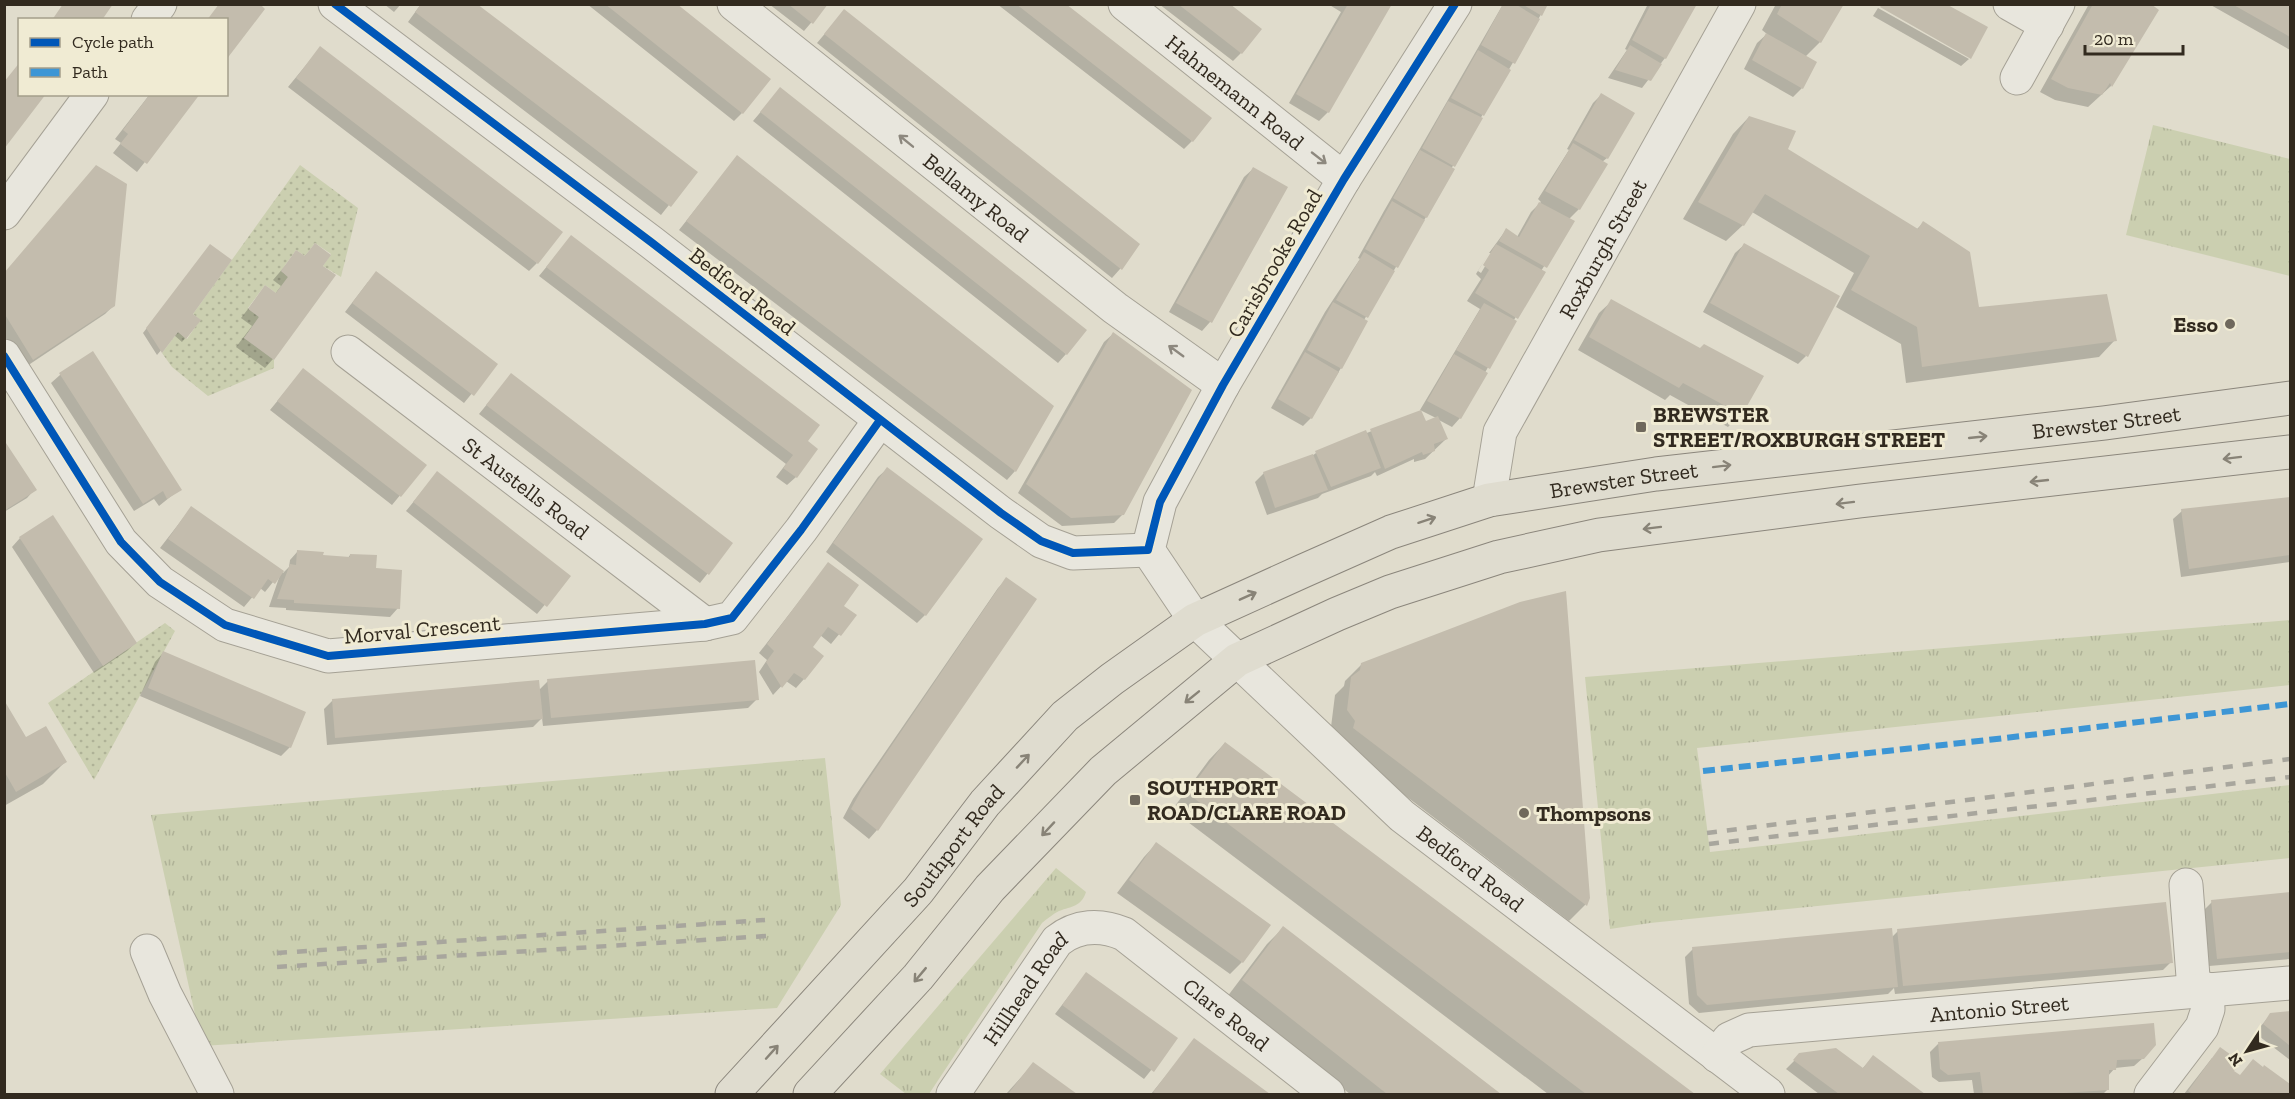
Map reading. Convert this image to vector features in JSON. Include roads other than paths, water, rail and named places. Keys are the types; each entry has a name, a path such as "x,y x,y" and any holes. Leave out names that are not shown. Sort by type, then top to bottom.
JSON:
{"main road":[{"name":"Brewster Street","path":"1195,620 1391,532 1489,500 1656,474 2104,423 2290,398"},
{"path":"810,1095 918,977 990,888 1103,771 1237,660 1390,592 1499,557 1599,535 1860,501 2290,452"},
{"name":"Southport Road","path":"732,1095 918,891 985,802 1065,716 1112,679 1195,620"}],"street":[{"path":"149,18 159,4"},
{"name":"Bedford Road","path":"335,4 651,242 1001,513 1041,541 1072,553 1148,550"},
{"name":"Bellamy Road","path":"734,4 1115,308 1223,385"},
{"name":"Hahnemann Road","path":"1125,4 1344,179"},
{"name":"Carisbrooke Road","path":"1148,550 1160,502 1223,385 1344,179 1455,4"},
{"name":"Roxburgh Street","path":"1489,500 1500,432 1739,4"},
{"path":"2010,4 2052,15 2017,78"},
{"path":"4,213 92,96"},
{"name":"St Austells Road","path":"348,351 705,624"},
{"name":"Morval Crescent","path":"4,356 121,542 160,582 225,625 328,656 705,624 732,618 801,530 880,420"},
{"path":"1148,550 1195,620"},
{"name":"Bedford Road","path":"1195,620 1402,816 1768,1095"},
{"path":"2151,1095 2202,1027 2208,1008 2200,989 2186,885"},
{"name":"Hillhead Road","path":"953,1095 1057,941 1068,933 1092,927 1114,929 1124,934"},
{"name":"Clare Road","path":"1124,934 1328,1095"},
{"path":"147,951 165,994 217,1095"},
{"name":"Antonio Street","path":"1717,1056 1729,1039 1749,1030 2200,989 2290,983"}],"railway":[{"path":"1707,833 2290,759"},
{"path":"1709,844 2290,777"},
{"path":"277,953 765,920"},
{"path":"277,967 766,936"}],"place":[{"name":"Esso","path":"2230,324"},
{"name":"BREWSTER STREET/ROXBURGH STREET","path":"1641,427"},
{"name":"SOUTHPORT ROAD/CLARE ROAD","path":"1135,800"},
{"name":"Thompsons","path":"1524,813"}]}
